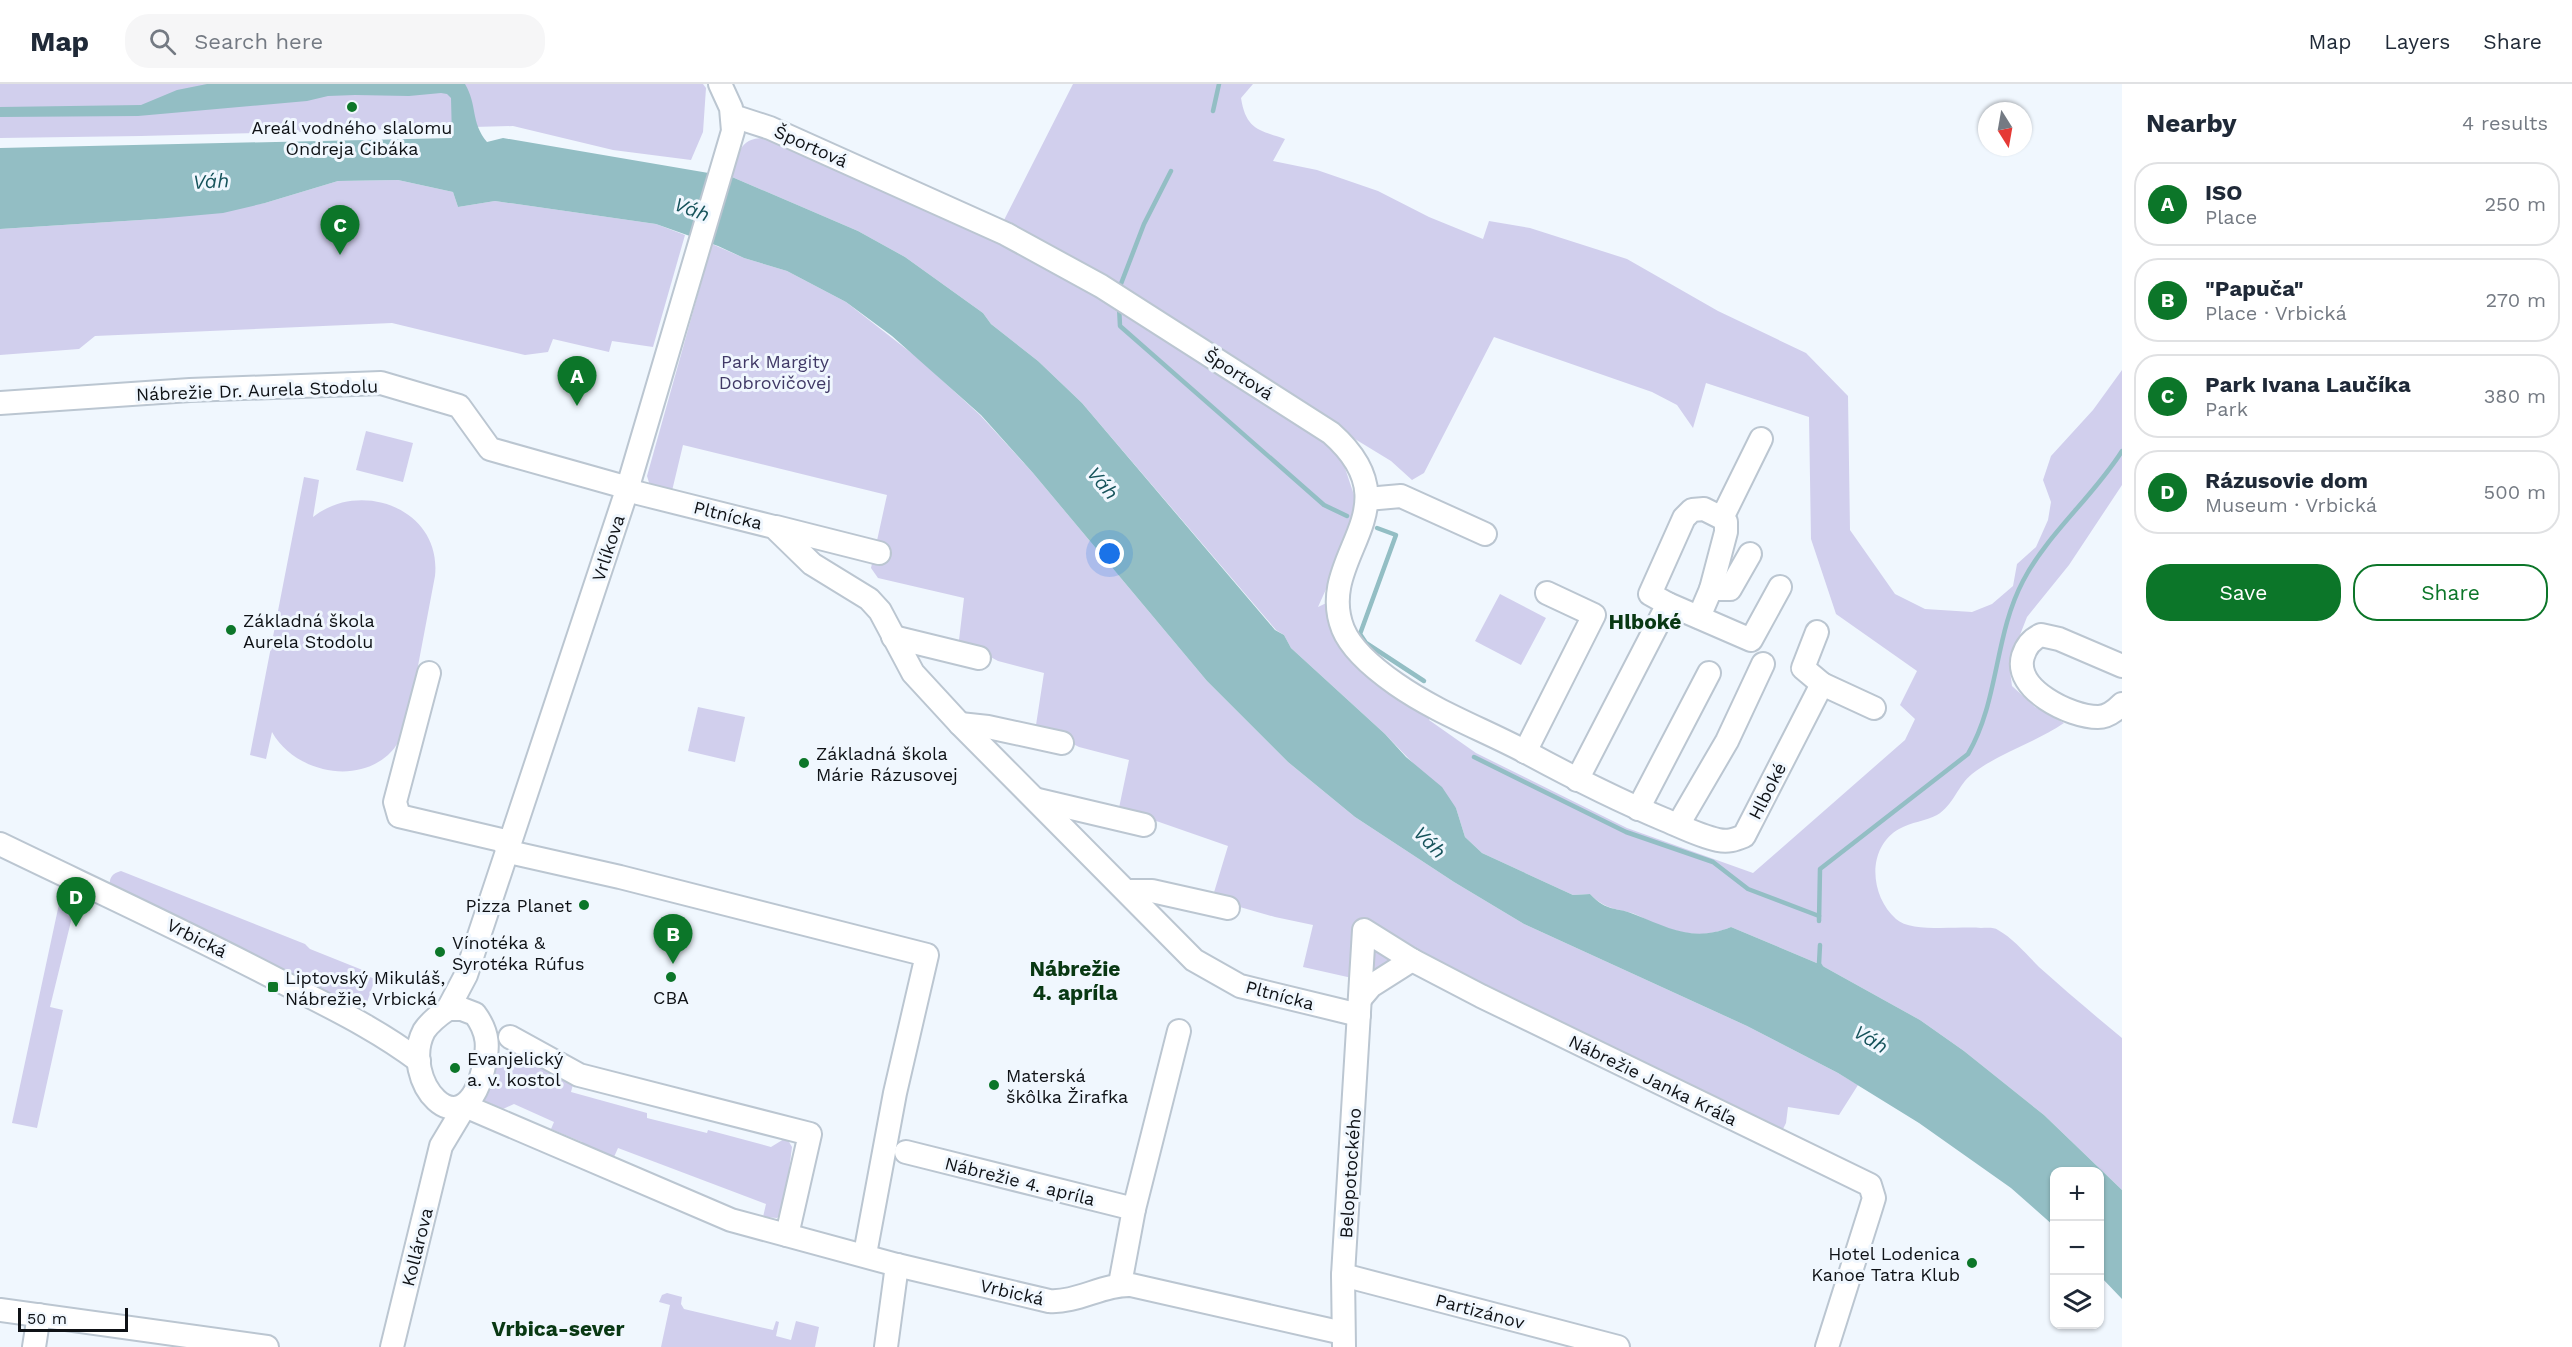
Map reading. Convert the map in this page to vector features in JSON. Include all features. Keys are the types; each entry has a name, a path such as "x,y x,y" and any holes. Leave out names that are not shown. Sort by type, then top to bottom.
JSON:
{"street":[{"path":"720,84 733,116"},
{"name":"Vrlíkova","path":"448,1009 466,975 627,490 726,156 733,131 733,116"},
{"name":"Športová","path":"733,116 770,128 1006,234 1101,286 1331,433 1344,445 1360,469 1365,481 1367,499 1361,531 1341,577 1339,611 1344,630 1365,659 1398,685 1446,714 1525,752 1546,765"},
{"name":"Nábrežie Dr. Aurela Stodolu","path":"0,403 190,390 381,383 459,406 490,449 618,485 627,490"},
{"path":"1722,518 1761,440"},
{"name":"Pltnícka","path":"627,490 774,527 812,564 869,599 880,611 913,673 960,724 1038,800 1194,960 1240,986 1360,1007"},
{"path":"1367,499 1401,496 1485,534"},
{"path":"1699,617 1711,589 1726,532 1726,522 1704,509 1692,510 1684,518 1650,594 1668,604 1751,639 1780,587"},
{"path":"774,527 879,553"},
{"path":"1711,589 1730,589 1750,554"},
{"path":"1525,752 1594,615 1547,593"},
{"path":"1577,780 1668,604"},
{"path":"1817,632 1803,668 1822,684 1875,708"},
{"path":"2122,666 2059,639 2041,635 2028,645 2021,668 2026,681 2039,694 2072,710 2089,716 2103,716 2122,704"},
{"path":"893,637 979,658"},
{"path":"1678,825 1727,741 1763,664"},
{"path":"429,673 395,802 396,811 405,818 501,840 509,850 927,955 895,1093 865,1254"},
{"path":"1638,809 1709,673"},
{"name":"Hlboké","path":"1546,765 1638,809 1715,840 1730,842 1744,837 1822,684"},
{"path":"960,724 988,727 1062,743"},
{"path":"1038,800 1144,825"},
{"name":"Vrbická","path":"0,844 175,927 390,1039 419,1061"},
{"path":"1127,891 1152,891 1228,908"},
{"name":"Nábrežie Janka Kráľa","path":"1360,1007 1364,930 1413,960 1681,1095 1870,1185 1874,1198 1827,1347"},
{"path":"1360,1007 1371,986 1413,960"},
{"path":"466,975 478,1018 488,1037 487,1053 478,1089 465,1106 453,1109 439,1103 431,1096 419,1061 423,1033 433,1020 448,1009 462,1009 478,1018 510,1037 579,1074 810,1134 787,1235"},
{"name":"Belopotockého","path":"1343,1340 1343,1275 1360,1007"},
{"path":"1120,1284 1134,1209 1179,1031"},
{"path":"390,1039 423,1033"},
{"path":"487,1053 510,1037"},
{"name":"Kollárova","path":"431,1096 441,1146"},
{"name":"Vrbická","path":"465,1106 731,1220 787,1235 1049,1301 1061,1301 1120,1284 1131,1285 1343,1340"},
{"name":"Kollárova","path":"392,1347 441,1146 465,1106"},
{"name":"Nábrežie 4. apríla","path":"906,1152 1134,1209"},
{"path":"886,1347 897,1264"},
{"name":"Partizánov","path":"1343,1275 1618,1347"},
{"path":"0,1310 39,1315 175,1341 267,1347"},
{"path":"34,1347 39,1315"}],"green space":[{"name":"Areál vodného slalomu Ondreja Cibáka","path":"0,84 703,84 706,88 703,132 691,160 613,150 513,126 0,138"},
{"path":"1073,84 1253,84 1241,98 1246,116 1255,127 1285,139 1273,161 1317,170 1378,191 1429,217 1483,239 1489,221 1530,228 1627,259 1718,311 1806,353 1848,396 1850,530 1895,594 1925,609 1972,612 1992,604 2013,586 2017,564 2036,547 2048,520 2051,502 2043,480 2051,456 2093,410 2122,370 2122,485 2069,565 2027,617 2009,663 2012,686 2035,707 2064,723 1983,766 1967,779 1943,811 1937,815 1899,829 1888,837 1881,848 1875,873 1881,898 1896,919 1913,926 1990,928 2004,933 2039,967 2122,1038 2122,1190 2104,1173 2104,1167 2098,1167 2044,1115 1964,1051 1920,1020 1819,964 1731,927 1712,933 1695,934 1655,924 1632,913 1605,905 1590,894 1573,895 1482,853 1465,837 1456,808 1385,734 1291,648 1284,635 1276,630 1082,403 1038,361 991,324 983,313 905,257 858,231 732,177 738,155 745,144 757,138 766,138 998,237 1133,314 1339,450 1358,507 1354,527 1318,607 1343,595 1343,611 1366,653 1436,705 1429,720 1476,753 1627,828 1753,873 1905,740 1915,719 1900,705 1917,671 1836,614 1811,539 1809,417 1706,383 1693,428 1677,405 1652,392 1494,337 1424,473 1412,480 1391,461 1002,224"},
{"path":"398,180 453,192 458,207 495,201 656,224 685,235 653,347 612,341 609,352 553,339 548,352 525,355 392,323 95,336 79,349 0,355 0,229 156,219 265,203 338,181"},
{"name":"Park Margity Dobrovičovej","path":"712,244 744,258 787,271 846,302 919,359 980,415 1033,473 1207,681 1288,762 1355,817 1454,882 1524,924 1747,1026 1858,1085 1839,1115 1788,1107 1786,1123 1780,1135 1415,953 1352,978 1303,967 1313,925 1212,899 1228,846 1119,808 1129,760 1079,747 1036,725 1044,673 998,661 959,640 964,598 878,578 871,568 887,495 683,445 671,495 650,486 647,476"},
{"path":"366,431 413,443 403,482 356,470"},
{"path":"304,477 319,480 313,517 332,506 353,501 375,501 395,507 412,518 426,533 434,553 435,576 407,724 397,745 388,755 358,770 341,771 309,764 294,756 272,732 266,759 250,755"},
{"path":"1500,594 1546,618 1521,665 1475,641"},
{"path":"698,707 745,717 735,762 688,751"},
{"path":"121,871 305,944 310,949 370,973 370,977 375,979 365,1008 353,1011 110,888 111,877"},
{"path":"59,904 74,909 50,1007 63,1010 37,1128 12,1123"},
{"path":"514,1051 575,1077 571,1092 647,1113 647,1118 707,1133 708,1130 771,1147 784,1139 788,1140 792,1147 784,1210 777,1218 763,1217 766,1204 618,1148 614,1157 580,1148 582,1142 551,1129 554,1122 514,1104 503,1109 483,1100 495,1056"},
{"path":"667,1293 682,1297 681,1304 684,1309 773,1330 776,1321 779,1322 776,1336 791,1340 796,1321 819,1327 815,1347 661,1347 670,1305 659,1302 662,1295"}],"water":[{"name":"Váh","path":"207,84 465,84 472,99 478,127 487,142 503,138 732,177 858,231 905,257 983,313 991,324 1038,361 1082,403 1275,630 1284,635 1291,648 1385,734 1406,757 1442,787 1456,808 1465,837 1482,853 1573,895 1590,894 1607,907 1629,912 1672,929 1705,933 1731,927 1819,964 1920,1020 1964,1051 2044,1115 2098,1167 2050,1167 2050,1222 2011,1188 1919,1123 1838,1073 1747,1026 1524,924 1454,882 1355,817 1288,762 1207,681 1033,473 981,415 892,336 846,302 787,271 744,258 718,246 656,224 495,201 458,207 453,192 398,180 338,181 223,213 0,229 0,148 452,138 451,98 441,93 409,96 328,96 307,101 138,116 0,117 0,107 141,105 177,90"},
{"path":"2104,1173 2122,1190 2122,1299 2104,1280"}],"waterway":[{"path":"1213,111 1219,84"},
{"path":"1119,289 1144,224 1171,171"},
{"path":"1119,306 1120,326 1324,505 1347,516"},
{"path":"1819,921 1820,869 1968,754 1986,712 2007,624 2023,581 2045,547 2098,484 2122,451"},
{"path":"1377,528 1396,535 1360,634 1366,643 1424,681"},
{"path":"1474,757 1626,832 1713,862 1748,889 1819,916"},
{"path":"1820,945 1819,964 1822,969"}],"place":[{"name":"Areál vodného slalomu Ondreja Cibáka","path":"352,107"},
{"name":"Park Ivana Laučíka","path":"340,255"},
{"name":"ISO","path":"577,406"},
{"name":"Základná škola Aurela Stodolu","path":"231,630"},
{"name":"Základná škola Márie Rázusovej","path":"804,763"},
{"name":"Pizza Planet","path":"584,905"},
{"name":"Rázusovie dom","path":"76,927"},
{"name":"Vínotéka & Syrotéka Rúfus","path":"440,952"},
{"name":"\"Papuča\"","path":"673,964"},
{"name":"CBA","path":"671,977"},
{"name":"Liptovský Mikuláš, Nábrežie, Vrbická","path":"273,987"},
{"name":"Evanjelický a. v. kostol","path":"455,1068"},
{"name":"Materská škôlka Žirafka","path":"994,1085"},
{"name":"Hotel Lodenica Kanoe Tatra Klub","path":"1972,1263"}],"district":[{"name":"Hlboké","path":"1645,621"},
{"name":"Nábrežie 4. apríla","path":"1075,980"},
{"name":"Vrbica-sever","path":"558,1328"}]}
